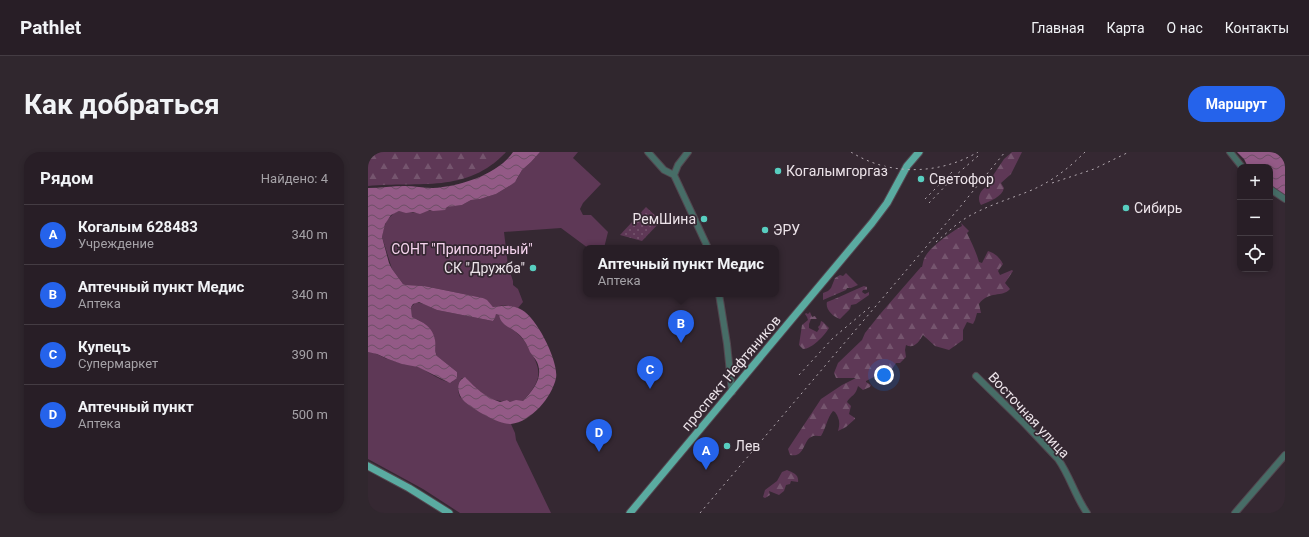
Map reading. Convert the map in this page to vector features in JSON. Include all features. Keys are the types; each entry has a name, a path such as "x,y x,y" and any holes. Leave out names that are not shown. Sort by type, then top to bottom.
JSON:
{"main road":[{"name":"проспект Нефтяников","path":"630,513 878,216 907,166 917,153"},
{"path":"368,466 409,488 449,513"},
{"path":"368,471 406,491 442,513"}],"street":[{"path":"648,152 664,170 674,175 707,245"},
{"path":"674,175 678,165 688,152"},
{"path":"1230,152 1240,164"},
{"path":"1273,191 1285,200"},
{"path":"719,297 732,392"},
{"path":"731,376 736,381 742,380"},
{"name":"Восточная улица","path":"976,376 1023,422 1058,460 1087,513"},
{"path":"1235,513 1285,455"}],"green space":[{"path":"368,152 506,152 491,165 475,174 459,180 442,183 368,186"},
{"name":"СОНТ \"Приполярный\"","path":"540,152 578,152 573,158 601,184 583,203 580,209 583,215 591,215 608,232 605,245 584,245 561,228 504,232 508,266 513,285 518,289 523,302 518,308 505,305 493,307 483,298 424,286 403,284 392,269 382,237 387,220 394,213 399,211 417,213 462,205 471,200 496,194 511,185 517,179 522,170"},
{"path":"1012,152 1022,152 1011,174 1001,183 1004,188 1003,191 995,198 981,205 979,196 981,191 988,185 1004,159"},
{"path":"646,207 661,221 642,241 620,235"},
{"path":"961,223 969,231 967,233 979,262 982,263 988,251 997,256 1003,264 998,271 1000,275 1012,270 1013,271 1005,283 1010,289 1007,292 991,295 979,304 981,313 977,313 973,324 967,322 963,330 963,340 949,350 935,346 923,335 914,345 906,345 906,357 900,363 896,363 888,375 882,373 866,381 871,385 863,390 858,386 855,394 847,402 851,406 849,414 855,419 846,427 838,431 839,419 833,411 821,436 811,437 808,439 801,452 795,455 790,455 788,449 821,399 842,385 856,378 836,378 834,373 838,363 862,340 865,333 881,313 922,267 924,259 932,248 962,226"},
{"path":"846,273 858,285 847,288 846,290 823,300 823,293 831,288 835,278 840,275 843,276"},
{"path":"864,286 867,287 867,290 863,290 862,292 865,294 869,292 869,295 856,304 851,305 850,309 840,319 830,312 827,307 827,302"},
{"path":"416,302 437,310 493,321 496,314 499,315 526,344 536,361 538,368 538,379 523,401 510,402 507,400 502,401 490,398 474,387 466,378 462,378 460,380 458,392 460,397 502,422 511,424 516,440 551,513 460,513 423,489 368,459 368,352 396,362 419,367 449,382 452,382 457,372 437,356 433,334 428,327 421,321 412,317 411,307"},
{"path":"810,312 812,317 815,316 817,319 811,319 809,328 817,332 821,321 829,328 814,344 803,349 799,345 802,325 808,320 805,314"},
{"path":"787,470 797,475 798,482 791,481 779,495 769,491 770,495 765,498 763,497 765,490 777,481 782,472"}],"water":[{"path":"513,152 540,152 522,170 515,182 496,194 471,200 462,205 447,207 445,210 430,210 420,214 399,211 391,215 385,224 382,237 389,263 403,284 424,286 483,298 493,307 508,306 519,308 528,315 540,331 551,352 554,362 556,378 554,385 540,407 533,414 519,422 506,424 486,416 474,409 460,396 458,389 459,382 465,377 485,395 500,402 507,400 510,402 516,400 523,401 536,383 539,368 536,361 523,338 505,325 499,315 496,314 493,321 437,310 419,302 413,304 411,307 412,317 430,328 434,335 437,356 457,372 457,378 450,383 418,367 402,364 368,352 368,188 405,186 433,188 455,185 488,173 498,167"},
{"path":"1237,152 1285,152 1285,196 1273,186 1273,164 1246,164"}],"railway":[{"path":"851,152 866,160 881,165 898,169 914,170 947,165 963,160 978,152"},
{"path":"700,513 1005,152"},
{"path":"936,242 958,223 973,214 1027,192 1051,180 1085,152"},
{"path":"1052,183 1094,169 1129,152"},
{"path":"929,203 956,175 978,156"},
{"path":"925,199 953,171"},
{"path":"799,375 833,338 870,307"}],"place":[{"name":"Когалымгоргаз","path":"778,171"},
{"name":"Светофор","path":"921,179"},
{"name":"Сибирь","path":"1126,208"},
{"name":"РемШина","path":"704,219"},
{"name":"ЭРУ","path":"765,230"},
{"name":"СК \"Дружба\"","path":"533,268"},
{"name":"Аптечный пункт Медис","path":"681,343"},
{"name":"Купецъ","path":"650,389"},
{"name":"Лев","path":"727,446"},
{"name":"Аптечный пункт","path":"599,452"},
{"name":"Когалым 628483","path":"706,470"}]}
